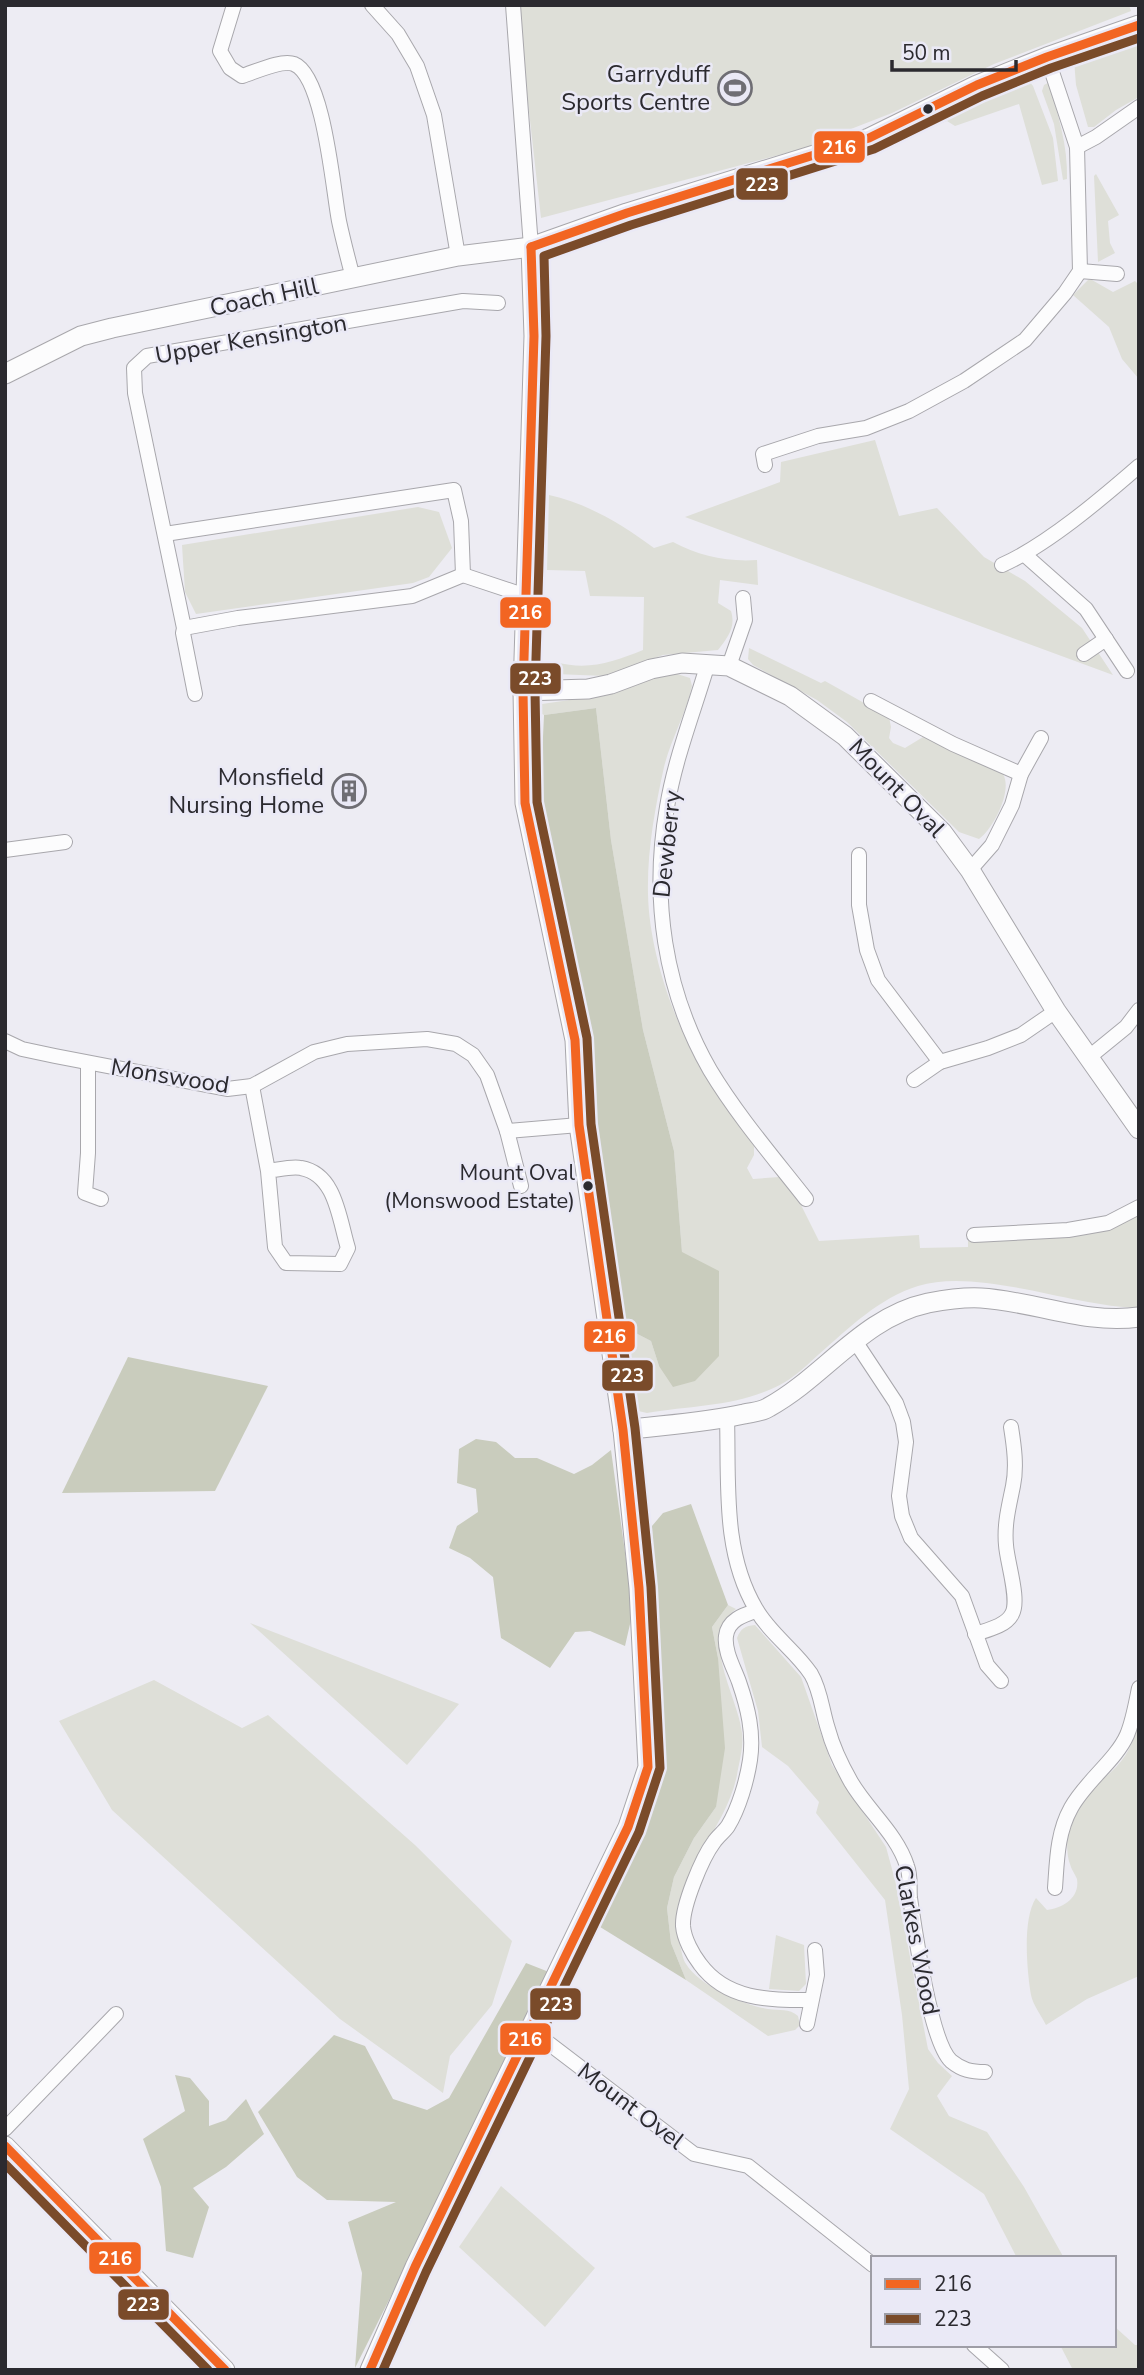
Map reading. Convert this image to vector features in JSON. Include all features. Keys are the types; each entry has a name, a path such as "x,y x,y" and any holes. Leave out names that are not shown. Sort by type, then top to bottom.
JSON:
{"street":[{"path":"234,5 220,51 230,68 242,76 280,63 294,64 308,76 326,136 338,219 353,278"},
{"path":"372,5 398,34 417,66 434,115 458,256"},
{"path":"370,2370 415,2267 628,1827 648,1767 639,1588 622,1430 579,1125 575,1040 525,803 523,691 534,363 531,247 513,5"},
{"name":"Coach Hill","path":"5,374 81,336 458,256 531,247 627,213 869,138 977,85 1139,25"},
{"path":"765,465 763,454 818,436 866,428 909,411 964,381 1025,340 1065,293 1080,271 1077,147 1047,57"},
{"path":"1077,147 1139,107"},
{"path":"1080,271 1117,274"},
{"name":"Upper Kensington","path":"195,694 184,628 135,393 134,368 146,356 463,301 498,303"},
{"path":"1002,565 1025,555 1139,466"},
{"path":"165,534 454,490 461,521 463,575"},
{"path":"1025,555 1086,610 1127,671"},
{"path":"184,628 238,618 412,596 463,575 526,596"},
{"path":"729,666 745,620 743,598"},
{"path":"1084,654 1106,639"},
{"name":"Mount Oval","path":"523,691 588,689 652,669 682,663 708,663 729,666 790,696 845,736 942,832 970,870 1056,1011 1139,1129"},
{"name":"Dewberry","path":"708,663 677,760 666,807 661,854 660,917 671,979 688,1026 711,1071 806,1199"},
{"path":"871,701 953,744 1021,774"},
{"path":"970,870 992,845 1012,805 1021,774 1041,738"},
{"path":"5,850 65,842"},
{"path":"859,855 859,905 867,950 878,981 940,1062"},
{"path":"1088,1058 1126,1027 1139,1010"},
{"path":"914,1080 940,1062 1021,1035 1056,1011"},
{"name":"Monswood","path":"5,1041 22,1049 227,1089 252,1086 314,1052 347,1044 428,1039 456,1044 473,1055 487,1075 507,1131 522,1186"},
{"name":"Monswood","path":"88,1063 85,1193 101,1199"},
{"name":"Monswood","path":"252,1086 268,1171 275,1247 286,1263 340,1264 348,1248 332,1192 318,1173 298,1167 268,1171"},
{"path":"507,1131 579,1125"},
{"path":"974,1235 1068,1230 1108,1223 1139,1207"},
{"path":"622,1430 727,1418 767,1409 812,1379 868,1330 896,1314 928,1304 980,1298 1076,1314 1125,1319 1139,1317"},
{"path":"855,1341 896,1403 903,1422 906,1442 899,1496 902,1516 911,1538 961,1596 987,1665 1001,1681"},
{"name":"Clarkes Wood","path":"727,1418 729,1525 741,1576 756,1611 811,1675 822,1701 827,1729 837,1755 853,1785 888,1832 908,1867 910,1896 933,2023 943,2051 967,2072 985,2072"},
{"path":"975,1634 999,1626 1012,1615 1015,1601 1006,1543 1006,1509 1013,1484 1014,1448 1011,1427"},
{"path":"756,1611 741,1615 732,1623 726,1636 728,1653 748,1713 752,1735 749,1763 728,1826 713,1842 696,1875 683,1926 693,1954 706,1972 736,1993 765,2000 811,2000"},
{"path":"1055,1888 1057,1852 1070,1809 1091,1778 1127,1736 1139,1688"},
{"path":"807,2024 817,1975 815,1950"},
{"path":"5,2129 116,2014"},
{"name":"Mount Ovel","path":"530,2029 694,2154 748,2166 871,2263"},
{"path":"5,2146 225,2370"},
{"path":"976,2347 1002,2370"}],"shaded area":[{"name":"Garryduff Sports Centre","path":"517,5 1129,5 1131,11 994,64 892,113 813,146 541,218"},
{"path":"1139,38 1139,97 1094,127 1088,127 1076,85 1074,60"},
{"path":"1023,80 1029,81 1033,86 1053,138 1058,181 1042,185 1019,104 955,126 947,121 900,141 899,136 902,134"},
{"path":"1048,83 1064,142 1067,179 1063,180 1054,124 1042,91"},
{"path":"1096,174 1119,215 1108,221 1110,243 1115,253 1098,262 1094,176"},
{"path":"1088,280 1113,292 1135,281 1139,285 1139,379 1122,359 1109,327 1073,295"},
{"path":"875,440 899,516 937,508 984,557 1025,581 1082,628 1113,675 685,517 780,482 781,462"},
{"path":"549,495 577,503 604,516 654,548 673,542 713,557 757,560 758,585 720,580 718,603 731,611 732,627 718,650 663,655 605,676 555,674 556,662 579,666 600,664 643,650 644,597 590,596 585,571 547,570"},
{"path":"418,507 439,512 452,548 429,577 413,583 196,614 185,592 182,545"},
{"path":"749,648 821,683 825,681 889,717 889,738 893,743 905,748 923,737 931,739 1003,774 1003,799 990,827 979,839 959,832 847,722 817,700 753,665 748,659"},
{"path":"674,673 690,678 692,686 664,767 652,830 649,916 658,962 682,1031 715,1090 754,1146 754,1155 747,1168 753,1179 779,1177 801,1205 819,1241 919,1235 920,1248 968,1247 968,1241 1077,1235 1119,1223 1139,1214 1139,1308 1113,1306 997,1284 942,1281 904,1291 877,1306 794,1376 769,1390 735,1401 647,1413 634,1410 626,1402 618,1324 651,1341 659,1366 682,1252 674,1151 643,1030 611,840 596,708 544,715 538,712 542,704 611,694"},
{"path":"728,1605 736,1609 725,1621 720,1635 720,1651 739,1718 741,1754 730,1797 687,1881 680,1902 677,1925 684,1961 701,1980 747,2003 788,2011 798,2016 800,2025 795,2030 768,2036 686,1980 671,1943 667,1908 674,1877 694,1838 716,1807 718,1658 712,1627"},
{"path":"250,1623 459,1704 407,1765"},
{"path":"755,1625 801,1677 832,1765 886,1847 928,2049 952,2076 937,2096 949,2116 987,2132 1024,2187 1063,2256 1016,2256 984,2194 890,2129 909,2089 902,2015 885,1900 816,1813 819,1802 788,1766 762,1747 758,1711 737,1638 744,1628"},
{"path":"154,1680 242,1728 268,1715 415,1845 512,1941 492,2005 450,2056 443,2093 340,2019 112,1810 59,1721"},
{"path":"1139,1721 1139,1976 1087,1999 1046,2025 1033,2002 1029,1985 1027,1932 1032,1907 1036,1898 1047,1910 1059,1907 1069,1901 1076,1892 1077,1879 1068,1855 1069,1826 1091,1788 1109,1774 1125,1755"},
{"path":"776,1935 804,1945 806,1984 799,1991 769,1989"},
{"path":"501,2186 595,2268 545,2327 459,2247"},
{"path":"1116,2328 1135,2345 1139,2345 1139,2370 1073,2370 1061,2347 1116,2347"}],"green space":[{"path":"596,708 611,840 643,1030 674,1151 682,1252 719,1271 719,1356 695,1381 673,1387 659,1366 651,1341 618,1324 606,1260 582,1048 540,801 544,715"},
{"path":"128,1357 268,1386 215,1491 62,1493"},
{"path":"476,1439 496,1442 515,1458 537,1458 574,1474 592,1465 611,1450 633,1611 625,1646 590,1631 575,1632 550,1668 501,1638 493,1577 470,1558 449,1548 457,1526 478,1512 476,1489 457,1483 459,1449"},
{"path":"691,1504 728,1605 712,1627 718,1658 725,1748 716,1807 694,1838 674,1877 667,1908 671,1943 686,1980 592,1922 643,1816 660,1753 652,1526 663,1513"},
{"path":"526,1963 549,1972 355,2368 362,2273 348,2222 396,2202 327,2200 297,2177 258,2112 334,2035 365,2046 393,2099 427,2110 449,2098"},
{"path":"175,2075 190,2078 209,2101 209,2126 226,2120 246,2099 264,2134 226,2167 193,2188 209,2207 193,2258 166,2251 161,2187 143,2139 185,2111"}],"transit line":[{"name":"216","path":"531,247 627,213 869,138 977,85 1139,25"},
{"name":"223","path":"383,2370 426,2272 639,1832 660,1768 651,1587 635,1428 591,1124 587,1038 537,802 535,691 546,336 544,256 631,225 874,149 982,96 1051,68 1139,38"},
{"name":"216","path":"370,2370 415,2267 628,1827 648,1767 639,1588 623,1430 579,1125 575,1040 525,803 523,691 534,336 531,247"},
{"name":"216","path":"5,2146 225,2370"},
{"name":"223","path":"5,2164 208,2370"}],"place":[{"name":"Garryduff Sports Centre","path":"735,88"},
{"name":"Monsfield Nursing Home","path":"349,791"},
{"name":"Mount Oval (Monswood Estate)","path":"588,1186"}]}
